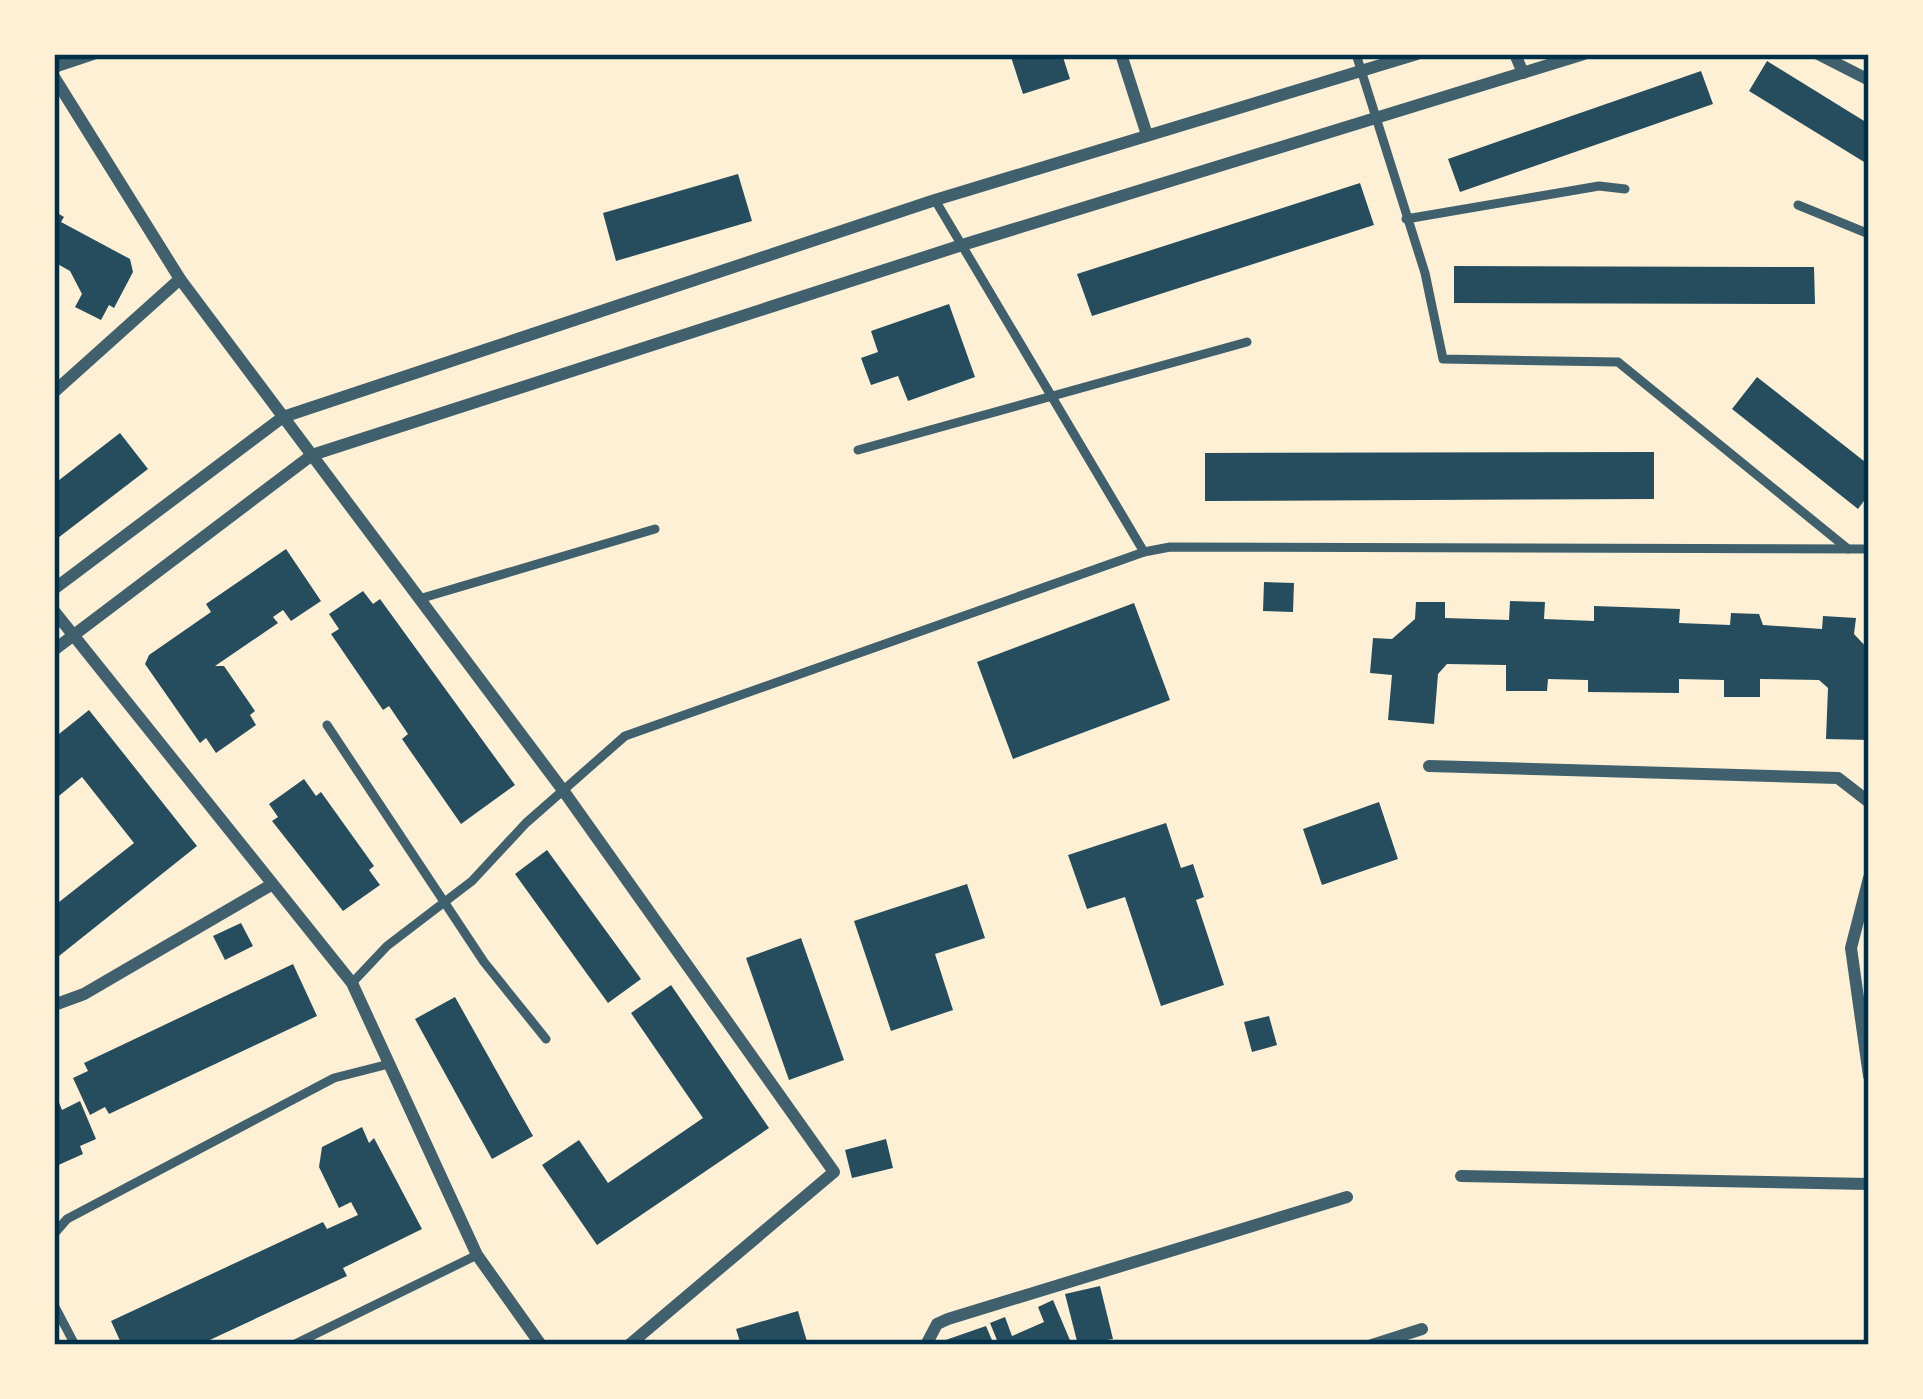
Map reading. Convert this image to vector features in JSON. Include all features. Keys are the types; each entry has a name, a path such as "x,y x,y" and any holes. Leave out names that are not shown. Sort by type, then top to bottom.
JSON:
{"street":[{"path":"54,68 93,54"},
{"path":"1121,54 1147,135"},
{"path":"54,589 283,417 935,200 1418,54"},
{"path":"1515,54 1523,73"},
{"path":"54,650 312,455 959,246 1584,54"},
{"path":"1818,54 1869,80"},
{"path":"54,77 180,280 566,793 834,1172 629,1345"},
{"path":"54,392 180,280"},
{"path":"54,611 352,982 476,1255 541,1345"},
{"path":"1429,766 1838,778 1869,802"},
{"path":"1869,878 1852,966 1869,1076"},
{"path":"54,1005 84,994 271,885"},
{"path":"1461,1176 1869,1184"},
{"path":"926,1345 937,1324 948,1319 1347,1197"},
{"path":"1372,1345 1422,1329"}],"lane":[{"path":"1357,54 1358,73 1425,273 1442,359 1618,362 1848,549"},
{"path":"1406,219 1599,187 1625,189"},
{"path":"935,200 1144,552"},
{"path":"1798,205 1869,234"},
{"path":"858,450 1247,342"},
{"path":"419,598 655,529"},
{"path":"352,982 625,736 1144,552 1170,547 1869,549"},
{"path":"327,725 443,903 547,1039"},
{"path":"54,1234 68,1219 334,1078 389,1064"},
{"path":"292,1345 476,1255"},
{"path":"54,1305 75,1345"}],"building":[{"path":"1010,54 1062,54 1070,79 1023,94"},
{"path":"1767,61 1869,124 1869,165 1749,91"},
{"path":"1701,71 1713,104 1460,192 1448,159"},
{"path":"738,174 752,221 616,261 603,213"},
{"path":"1360,183 1374,225 1092,316 1077,274"},
{"path":"54,211 64,217 61,222 130,259 133,272 114,308 109,305 101,320 75,307 82,294 70,271 54,262"},
{"path":"1454,266 1814,267 1815,304 1454,303"},
{"path":"949,304 975,377 908,401 898,376 871,385 861,358 878,352 871,331"},
{"path":"1757,377 1869,465 1869,494 1858,509 1732,409"},
{"path":"120,433 148,469 54,541 54,484"},
{"path":"1654,452 1654,499 1205,501 1205,453"},
{"path":"286,549 321,601 291,621 283,610 273,617 278,623 215,666 224,666 255,711 250,715 256,725 216,753 206,738 200,743 145,664 149,655 211,612 206,604"},
{"path":"1264,582 1294,583 1293,612 1263,611"},
{"path":"363,591 373,604 380,599 515,785 461,824 402,739 408,734 389,706 383,710 331,634 339,629 329,614"},
{"path":"1510,601 1545,602 1544,619 1594,621 1594,606 1680,609 1679,623 1730,625 1731,613 1759,614 1763,625 1822,629 1823,616 1856,618 1854,634 1869,650 1869,740 1826,739 1828,688 1819,680 1760,679 1760,697 1724,697 1724,680 1679,679 1679,693 1588,692 1588,680 1548,679 1547,691 1506,691 1506,665 1447,664 1438,674 1434,724 1388,720 1392,675 1370,673 1373,638 1392,639 1415,619 1416,602 1445,602 1445,618 1509,620"},
{"path":"1134,603 1170,700 1013,759 977,662"},
{"path":"89,710 197,846 54,960 54,906 134,843 82,777 54,800 54,738"},
{"path":"304,779 316,796 321,792 374,866 369,870 380,885 343,911 272,821 278,817 269,804"},
{"path":"1379,802 1398,859 1322,885 1303,829"},
{"path":"1166,823 1181,868 1193,864 1204,897 1196,900 1224,985 1161,1006 1125,897 1087,909 1068,855"},
{"path":"547,850 641,979 608,1003 515,874"},
{"path":"967,884 985,938 935,954 953,1010 891,1031 854,921"},
{"path":"241,923 253,946 225,960 213,936"},
{"path":"801,938 844,1060 789,1080 746,958"},
{"path":"293,964 317,1016 109,1114 105,1107 90,1115 73,1078 88,1071 84,1063"},
{"path":"671,985 769,1128 597,1245 542,1165 579,1140 608,1183 703,1118 631,1013"},
{"path":"455,997 533,1136 492,1159 415,1019"},
{"path":"1269,1016 1277,1045 1252,1052 1244,1022"},
{"path":"58,1100 62,1110 80,1101 96,1139 80,1146 83,1154 54,1167"},
{"path":"362,1127 369,1143 374,1138 422,1229 343,1268 347,1276 199,1345 122,1345 111,1321 323,1222 327,1229 358,1215 351,1202 339,1208 319,1167 322,1147"},
{"path":"886,1139 893,1168 852,1178 845,1150"},
{"path":"1100,1286 1113,1339 1078,1345 1065,1294"},
{"path":"1053,1300 1072,1345 999,1345 990,1323 1005,1317 1012,1336 1044,1322 1038,1307"},
{"path":"798,1311 808,1345 741,1345 736,1329"},
{"path":"986,1326 994,1345 934,1345 934,1344"}]}
